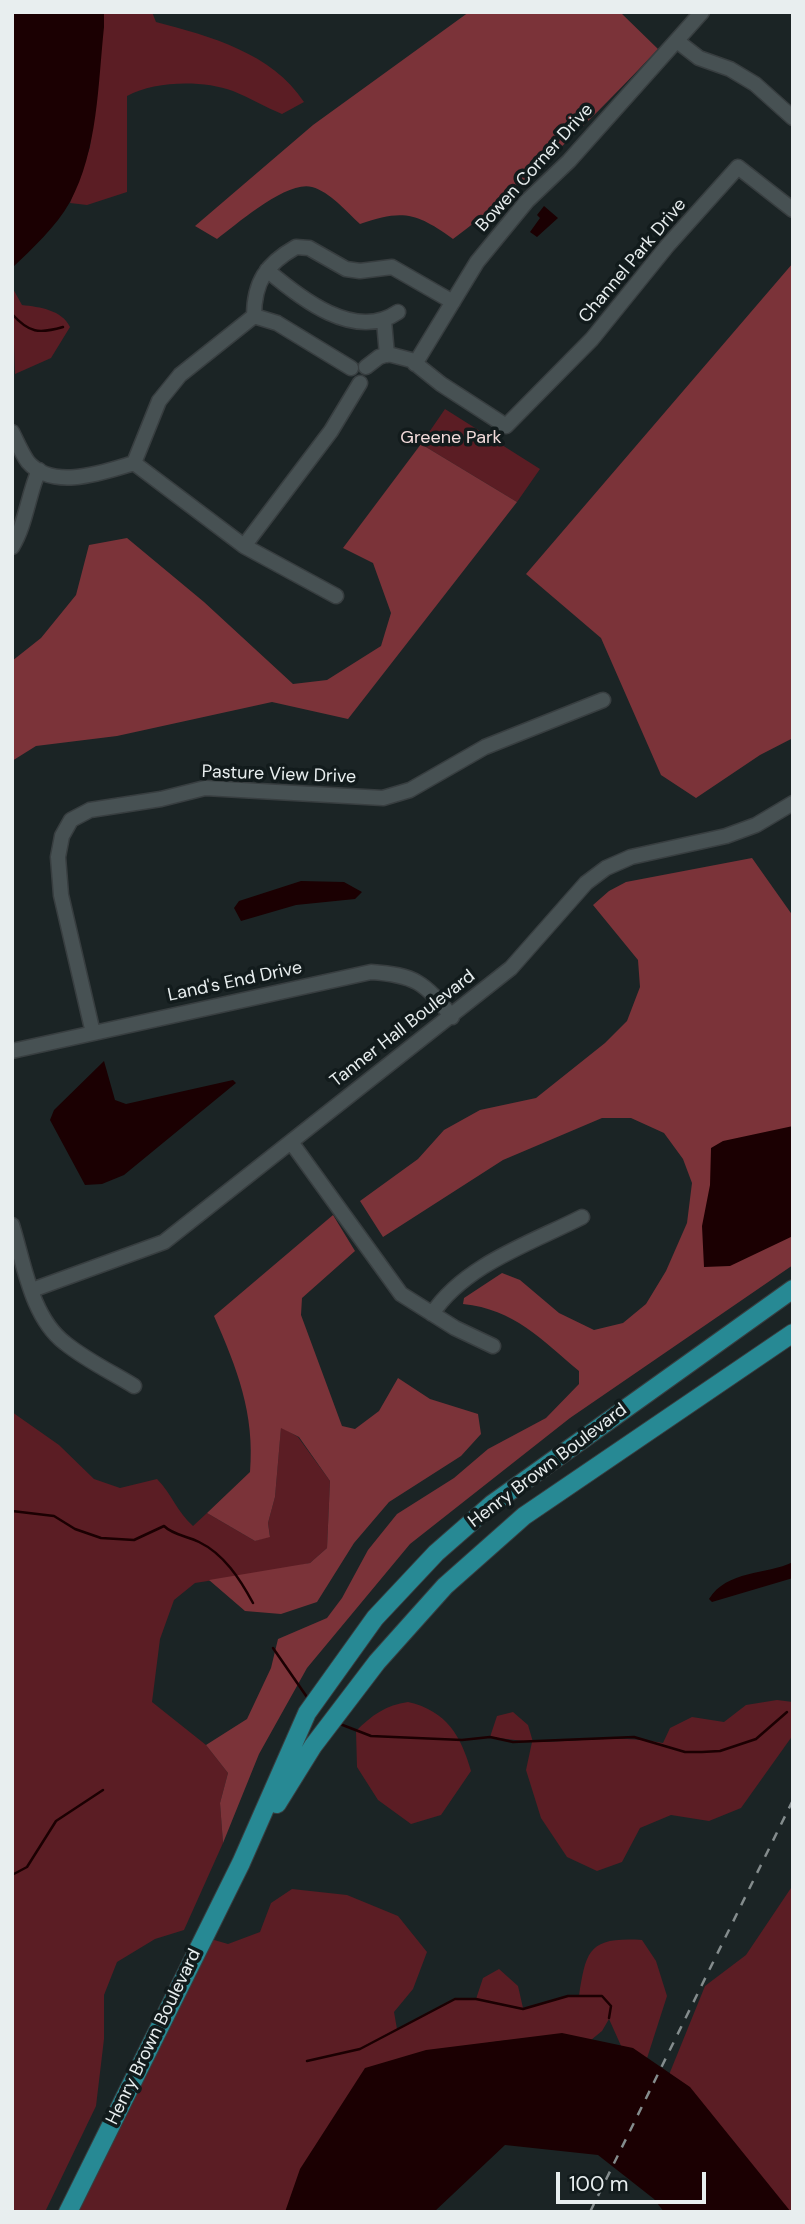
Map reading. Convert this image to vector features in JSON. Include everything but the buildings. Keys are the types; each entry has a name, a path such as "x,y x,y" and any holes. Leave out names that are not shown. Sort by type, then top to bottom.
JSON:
{"main road":[{"name":"Henry Brown Boulevard","path":"68,2212 241,1863 307,1713 375,1618 436,1553 492,1504 793,1289"},
{"name":"Henry Brown Boulevard","path":"241,1863 313,1746 377,1661 446,1586 524,1516 793,1333"}],"street":[{"name":"Bowen Corner Drive","path":"415,364 477,262 527,201 569,161 702,12"},
{"path":"677,41 699,58 730,69 755,84 793,118"},
{"name":"Channel Park Drive","path":"415,364 506,426 592,339 668,246 738,167 793,210"},
{"path":"134,463 159,401 180,375 254,316 256,288 267,270 296,247 309,248 346,269 360,271 392,267 453,302"},
{"path":"267,270 316,307 348,319 384,321 398,312"},
{"path":"254,316 288,329 351,368"},
{"path":"384,321 387,355"},
{"path":"366,368 387,355 398,355 415,364"},
{"path":"244,546 331,431 360,383 368,378 366,368 359,364 351,368"},
{"path":"351,368 352,379 360,383"},
{"path":"12,432 28,462 43,473 82,478 134,463"},
{"path":"134,463 244,546 336,596"},
{"path":"12,547 19,535 29,492 38,470"},
{"name":"Pasture View Drive","path":"93,1033 61,895 58,857 62,836 71,820 90,810 161,799 205,788 383,798 410,790 485,747 603,700"},
{"name":"Tanner Hall Boulevard","path":"32,1290 164,1242 511,968 586,883 606,868 631,857 726,836 756,825 793,803"},
{"name":"Land's End Drive","path":"12,1052 371,972 405,975 424,987 452,1017"},
{"path":"291,1142 401,1294 432,1314 493,1346"},
{"path":"432,1314 446,1293 465,1278 582,1217"},
{"path":"12,1225 32,1290 49,1326 63,1342 134,1386"}],"green space":[{"path":"104,12 152,12 156,22 238,49 275,71 291,85 304,102 282,114 221,87 179,84 138,91 127,96 127,192 87,205 70,203 90,147"},
{"path":"12,287 22,305 56,313 70,327 51,358 15,374"},
{"name":"Greene Park","path":"445,409 540,469 517,502 421,444"},
{"path":"12,1412 59,1445 94,1479 120,1488 157,1479 193,1526 207,1513 255,1541 270,1536 268,1523 275,1497 281,1427 298,1437 330,1481 327,1548 310,1563 195,1583 174,1600 160,1639 152,1702 206,1745 228,1773 220,1803 223,1843 184,1930 155,1939 117,1962 104,1995 104,2039 96,2106 45,2212 12,2212"},
{"path":"777,1700 793,1702 793,1735 741,1808 709,1821 671,1815 640,1828 622,1862 597,1871 567,1857 541,1818 526,1770 532,1742 490,1737 497,1716 513,1712 528,1725 533,1742 614,1739 663,1743 670,1728 692,1717 724,1722 746,1705"},
{"path":"408,1702 433,1712 450,1727 457,1736 471,1771 441,1815 411,1824 378,1800 357,1767 356,1731 380,1712"},
{"path":"793,1885 793,2212 767,2212 662,2092 705,1986 746,1955"},
{"path":"292,1889 347,1895 398,1916 427,1952 413,1989 394,2012 397,2029 455,1999 476,1999 483,1978 499,1969 518,1986 523,2008 568,1996 579,1996 584,1967 593,1950 611,1941 642,1940 656,1961 667,1996 641,2077 622,2048 609,2019 602,2031 591,2040 525,2039 476,2045 459,2049 286,2212 63,2212 197,1935 228,1944 260,1932 271,1903"}],"shaded area":[{"path":"12,12 104,12 104,27 95,116 79,182 58,220 12,268"},
{"path":"469,12 620,12 658,49 560,148 481,218 453,239 429,224 409,216 388,216 360,224 331,197 312,187 289,190 276,196 217,239 195,226 313,125"},
{"path":"544,206 558,218 537,237 530,232 540,218 537,215"},
{"path":"793,263 793,738 760,755 696,798 661,775 601,638 526,574"},
{"path":"421,444 517,502 348,719 272,702 117,736 36,746 12,761 12,661 41,638 76,595 89,545 127,538 204,602 293,684 327,680 381,646 391,613 373,563 343,548"},
{"path":"752,858 793,916 793,1265 570,1418 410,1544 307,1668 259,1754 223,1843 220,1803 228,1773 206,1745 247,1719 271,1668 278,1639 327,1618 342,1598 368,1550 397,1514 454,1478 488,1449 546,1418 579,1384 579,1371 539,1337 497,1312 463,1304 464,1298 502,1273 520,1280 559,1313 594,1330 623,1323 646,1304 666,1271 687,1223 692,1183 683,1159 664,1133 631,1118 602,1118 503,1160 383,1237 360,1201 418,1159 444,1130 480,1110 536,1098 605,1043 627,1021 640,987 638,960 593,905 609,891 626,882"},
{"path":"301,881 344,882 362,892 355,899 296,905 241,921 234,908 239,901"},
{"path":"104,1061 115,1100 126,1104 233,1080 236,1083 124,1175 102,1184 85,1185 50,1120 54,1110"},
{"path":"793,1126 793,1236 730,1266 704,1267 702,1226 710,1185 711,1148 723,1141"},
{"path":"333,1215 355,1251 302,1298 301,1315 342,1426 355,1429 379,1411 398,1378 430,1399 478,1414 481,1434 461,1456 389,1502 354,1543 317,1602 281,1614 245,1611 209,1580 310,1563 327,1548 330,1481 299,1437 281,1428 275,1497 268,1523 270,1537 255,1541 207,1513 250,1472 251,1451 247,1411 237,1373 214,1316"},
{"path":"793,1562 793,1578 712,1602 709,1599 726,1583 736,1578"},
{"path":"562,2033 633,2048 690,2087 791,2212 664,2212 654,2199 598,2155 505,2145 434,2212 285,2212 300,2169 365,2068 426,2050"}],"waterway":[{"path":"12,314 24,325 35,330 47,331 63,327"},
{"path":"12,1511 54,1516 75,1529 101,1538 134,1540 164,1526 216,1553 237,1576 253,1603"},
{"path":"273,1648 309,1700"},
{"path":"340,1724 371,1736 462,1740 490,1737 513,1742 634,1737 685,1752 702,1752 720,1751 756,1739 787,1712"},
{"path":"12,1875 27,1867 56,1821 103,1790"},
{"path":"307,2061 360,2049 455,1999 476,1999 523,2009 568,1996 602,1996 611,2006 609,2018"}],"railway":[{"path":"590,2212 793,1800"}]}
